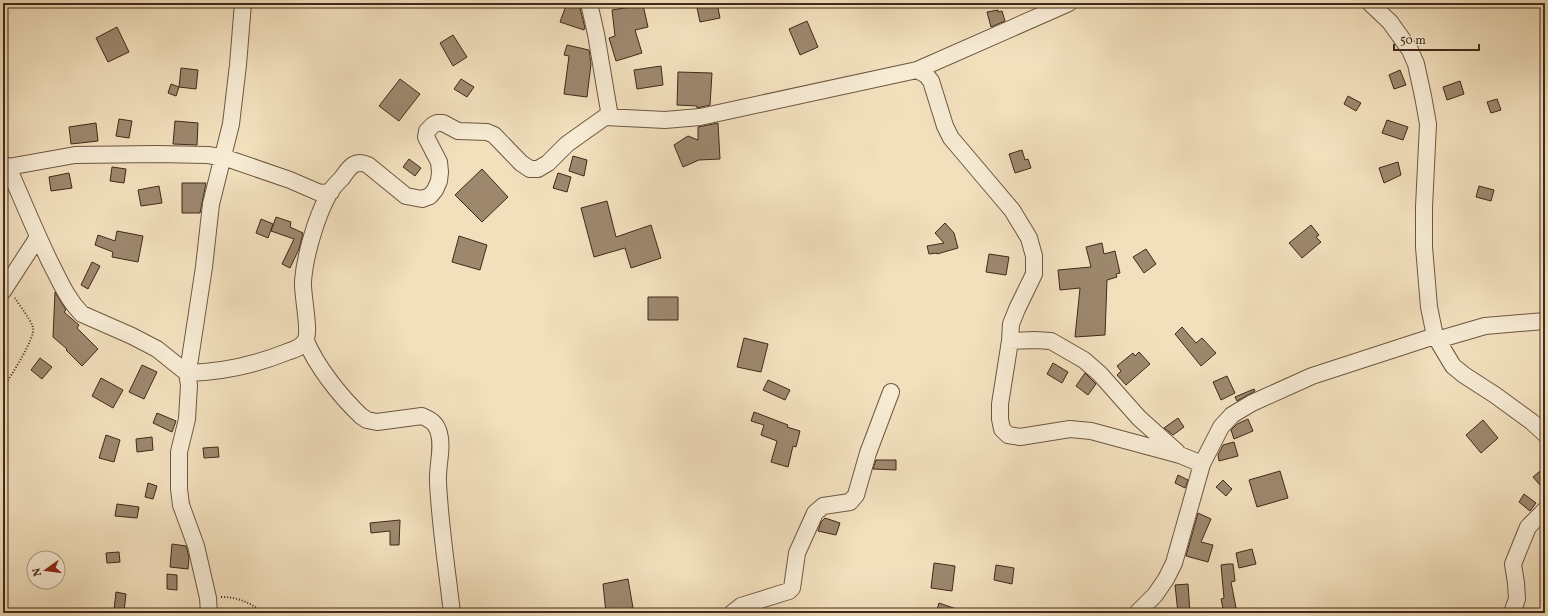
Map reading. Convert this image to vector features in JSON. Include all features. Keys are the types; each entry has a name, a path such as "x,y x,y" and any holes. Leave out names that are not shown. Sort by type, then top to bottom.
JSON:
{"street":[{"path":"209,606 196,546 181,505 179,489 179,452 187,419 189,385 187,373 204,267 211,204 231,124 243,3"},
{"path":"589,3 596,34 610,117"},
{"path":"452,613 440,519 437,479 439,441 438,430 434,423 428,418 422,416 372,422 361,416 321,367 312,354 306,341 307,328 303,281 308,252 319,213 330,192 351,166 362,162 368,165 406,196 422,199 430,196 435,190 439,181 439,162 426,137 427,131 433,125 438,123 443,123 458,130 482,131 494,135 521,163 530,169 538,169 544,166 567,144 605,117 665,120 700,117 917,70 1069,3"},
{"path":"1370,3 1390,22 1410,50 1416,64 1423,96 1428,124 1424,207 1424,247 1429,307 1436,338 1453,366 1532,422 1545,434"},
{"path":"917,70 926,75 931,81 945,126 951,138 1008,206 1031,243 1034,256 1034,274 1017,308 1012,324 1002,386 1000,419 1002,428 1008,435 1025,437 1070,429 1091,431 1180,455 1202,464"},
{"path":"306,341 298,348 266,360 238,367 187,373 157,349 82,314 66,295 6,165 75,155 208,155 222,157 290,180 320,194 330,192"},
{"path":"5,288 38,237"},
{"path":"1137,613 1155,594 1166,579 1174,563 1202,464 1221,427 1232,415 1252,403 1312,376 1436,338 1485,326 1545,321"},
{"path":"1010,341 1051,341 1084,360 1100,374 1139,418 1180,455"},
{"path":"732,613 741,606 789,591 792,588 797,553 815,512 823,506 850,502 856,495 868,453 890,392"},
{"path":"1512,613 1517,599 1516,583 1512,564 1528,527 1545,510"}],"path":[{"path":"3,388 24,353 32,336 33,328 5,288"},
{"path":"209,606 230,597 249,603 264,613"}],"building":[{"path":"567,3 580,8 585,28 584,30 560,22"},
{"path":"696,3 717,3 720,18 700,22"},
{"path":"643,5 648,27 635,30 642,53 616,61 609,38 615,36 612,10"},
{"path":"998,10 998,12 1002,11 1005,21 991,27 987,12"},
{"path":"807,21 818,47 800,55 789,29"},
{"path":"117,27 129,52 108,62 96,38"},
{"path":"453,35 467,57 453,66 440,43"},
{"path":"567,45 589,50 591,64 587,97 564,94 569,56 564,55"},
{"path":"661,66 663,85 637,89 634,70"},
{"path":"181,68 198,70 196,89 179,87"},
{"path":"1400,70 1406,85 1394,89 1389,75"},
{"path":"678,72 712,73 710,105 697,108 697,106 677,105"},
{"path":"400,79 420,94 399,121 379,106"},
{"path":"461,79 474,87 467,97 454,89"},
{"path":"1460,81 1464,94 1447,100 1443,87"},
{"path":"171,84 179,87 176,96 168,93"},
{"path":"1348,96 1361,103 1356,111 1344,104"},
{"path":"1497,99 1501,110 1491,113 1487,102"},
{"path":"119,119 132,121 129,138 116,136"},
{"path":"1387,120 1408,127 1403,140 1382,133"},
{"path":"175,121 198,123 197,145 173,144"},
{"path":"96,123 98,141 71,144 69,127"},
{"path":"718,123 720,159 699,160 683,167 674,145 688,136 698,140 698,127"},
{"path":"1022,150 1025,160 1028,159 1031,168 1015,173 1009,154"},
{"path":"573,156 587,160 584,176 569,171"},
{"path":"409,159 421,168 415,176 403,167"},
{"path":"1398,162 1401,175 1384,183 1379,168"},
{"path":"112,167 126,169 124,183 110,181"},
{"path":"482,169 508,197 482,222 455,195"},
{"path":"69,173 72,188 51,191 49,177"},
{"path":"558,173 571,177 567,192 553,188"},
{"path":"182,183 206,183 200,213 182,213"},
{"path":"159,186 162,203 141,206 138,190"},
{"path":"1479,186 1494,190 1491,201 1476,197"},
{"path":"607,201 616,237 651,225 661,258 631,268 625,248 594,257 581,208"},
{"path":"276,217 291,222 290,227 303,233 299,249 290,268 282,264 294,239 271,231"},
{"path":"261,219 273,224 268,238 256,233"},
{"path":"945,223 954,233 958,248 937,254 929,254 927,246 944,243 935,233"},
{"path":"1311,225 1319,235 1316,237 1321,242 1302,258 1289,243"},
{"path":"117,231 143,236 138,262 112,257 113,252 95,245 98,235 115,241"},
{"path":"459,236 487,245 480,270 452,262"},
{"path":"1102,243 1104,254 1115,251 1120,273 1116,274 1117,277 1107,280 1105,335 1075,337 1080,288 1060,290 1058,270 1091,267 1086,247"},
{"path":"1146,249 1156,264 1144,273 1133,257"},
{"path":"989,254 1009,257 1006,275 986,272"},
{"path":"92,262 100,266 88,289 81,285"},
{"path":"55,292 66,310 64,312 79,325 77,328 98,349 82,366 66,350 67,349 53,337"},
{"path":"648,297 678,297 678,320 648,320"},
{"path":"1182,327 1196,343 1202,338 1216,353 1201,366 1175,334"},
{"path":"744,338 768,344 761,372 737,367"},
{"path":"1139,352 1150,364 1126,385 1117,375 1121,371 1117,366 1133,353 1135,356"},
{"path":"40,358 52,367 42,379 31,370"},
{"path":"1053,363 1068,372 1062,383 1047,374"},
{"path":"142,365 157,372 144,399 129,392"},
{"path":"1085,373 1096,384 1088,395 1076,386"},
{"path":"1227,376 1235,393 1221,400 1213,382"},
{"path":"101,378 123,390 113,408 92,396"},
{"path":"768,380 790,390 785,400 763,390"},
{"path":"1254,389 1255,391 1237,401 1235,397"},
{"path":"754,412 788,425 787,427 800,431 796,447 793,446 788,467 771,462 777,441 761,435 764,425 751,421"},
{"path":"157,413 176,421 172,432 153,423"},
{"path":"1178,418 1184,427 1173,435 1164,428"},
{"path":"1248,419 1253,431 1234,439 1231,430 1237,424"},
{"path":"1483,420 1498,438 1481,453 1466,435"},
{"path":"106,435 120,440 114,462 99,458"},
{"path":"152,437 153,450 137,452 136,439"},
{"path":"1234,442 1238,456 1219,461 1218,455 1223,445"},
{"path":"218,447 219,457 204,458 203,448"},
{"path":"876,460 896,460 896,470 873,469"},
{"path":"1545,467 1545,491 1533,477"},
{"path":"1280,471 1288,498 1257,507 1249,480"},
{"path":"1178,475 1188,480 1185,488 1175,483"},
{"path":"1223,480 1232,489 1226,496 1216,487"},
{"path":"148,483 157,486 153,499 145,497"},
{"path":"1524,494 1536,503 1530,511 1519,502"},
{"path":"117,504 139,507 137,518 115,516"},
{"path":"1198,513 1211,519 1201,542 1213,545 1208,562 1186,556"},
{"path":"825,518 840,523 836,535 818,531 821,522"},
{"path":"400,520 399,545 390,545 390,531 371,533 370,523"},
{"path":"172,544 186,546 189,557 188,569 170,567"},
{"path":"1252,549 1256,564 1239,568 1236,553"},
{"path":"119,552 120,562 107,563 106,553"},
{"path":"934,563 955,566 952,591 931,588"},
{"path":"1233,564 1235,581 1231,582 1237,613 1224,613 1221,599 1224,598 1221,565"},
{"path":"996,565 1014,568 1012,584 994,580"},
{"path":"167,574 177,575 177,590 167,589"},
{"path":"628,579 633,608 606,613 603,584"},
{"path":"1188,584 1190,613 1178,613 1175,585"},
{"path":"116,592 126,594 124,611 114,610"},
{"path":"939,603 965,612 965,613 936,613"}]}
